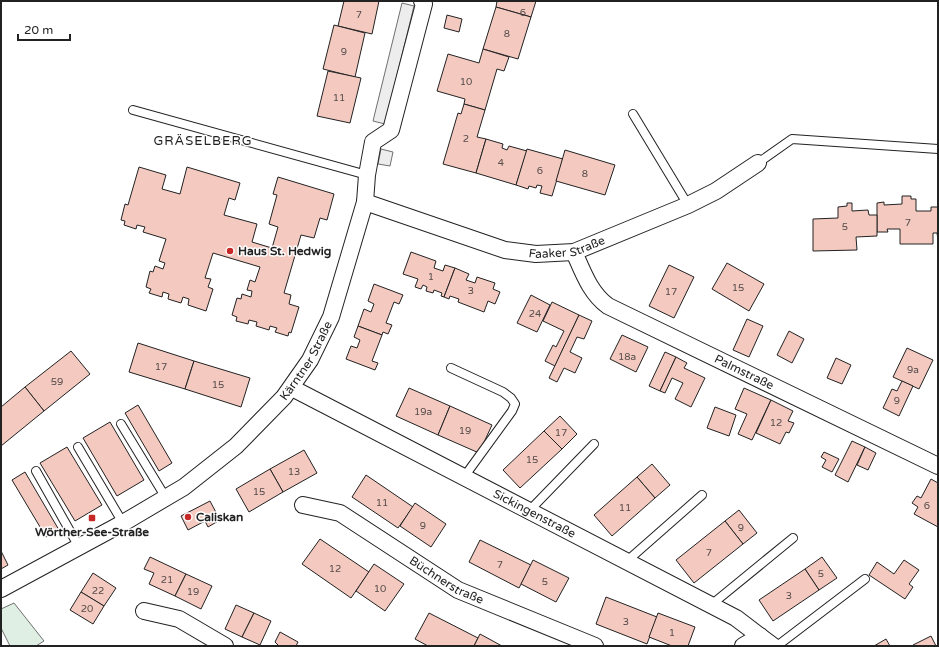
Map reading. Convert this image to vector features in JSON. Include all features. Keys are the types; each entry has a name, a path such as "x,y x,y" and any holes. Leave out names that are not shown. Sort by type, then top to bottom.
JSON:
{"street":[{"name":"Kärntner Straße","path":"1,589 123,523 166,498 202,474 236,446 292,388 310,360 331,318 365,202 367,175 373,142 391,130 424,4 422,1"},
{"name":"Faaker Straße","path":"365,202 505,250 536,254 574,252 688,205 716,191 758,163"},
{"name":"Palmstraße","path":"574,252 591,288 599,299 608,306 938,466"},
{"name":"Sickingenstraße","path":"292,388 736,618 773,646"},
{"name":"Büchnerstraße","path":"303,505 340,513 458,590 595,646"},
{"path":"144,612 179,619 226,646"},
{"path":"743,646 760,636"}],"lane":[{"path":"133,110 367,175"},
{"path":"633,114 688,205"},
{"path":"758,163 792,139 938,149"},
{"path":"452,368 504,392 511,398 514,404 512,411 464,477"},
{"path":"121,424 166,498"},
{"path":"529,511 594,444"},
{"path":"78,447 123,523"},
{"path":"36,471 79,547"},
{"path":"627,561 702,495"},
{"path":"711,605 793,538"},
{"path":"776,646 865,579"}],"green space":[{"path":"14,603 44,641 36,646 10,646 1,628 1,609"}],"shaded area":[{"path":"402,3 414,6 385,124 373,121"},
{"path":"381,149 393,152 390,166 378,164"}],"building":[{"path":"344,1 379,1 372,34 338,26"},
{"path":"497,1 536,1 531,17 496,7"},
{"path":"496,7 531,17 518,59 483,49"},
{"path":"447,15 462,19 459,32 444,28"},
{"path":"334,25 365,33 355,77 323,69"},
{"path":"483,49 509,57 504,71 497,69 485,110 464,104 465,99 437,91 448,54 479,63"},
{"path":"328,71 361,78 350,123 317,116"},
{"path":"464,104 485,110 477,137 486,139 476,173 443,164 458,113 461,114"},
{"path":"486,139 503,144 502,148 507,150 509,146 527,151 516,185 476,173"},
{"path":"527,149 563,159 552,196 540,193 542,186 537,185 536,188 529,186 528,189 516,185"},
{"path":"565,150 615,165 605,195 556,181"},
{"name":"Haus St. Hedwig","path":"139,167 166,175 162,189 180,194 187,167 240,183 235,200 229,198 224,215 257,224 252,242 272,248 278,227 269,224 277,195 273,194 278,177 334,194 327,220 320,218 314,238 301,235 284,293 291,295 289,304 299,307 291,333 289,332 288,336 275,332 277,328 270,326 269,330 256,326 257,322 249,320 248,324 236,321 237,317 232,315 237,298 241,299 242,294 251,297 252,291 247,290 250,280 255,282 260,267 213,253 205,278 211,279 208,287 213,289 206,311 188,305 189,299 183,297 181,303 168,299 169,294 163,292 162,297 149,293 151,289 146,287 150,271 153,272 155,266 163,269 165,263 159,261 166,239 143,232 145,227 137,225 136,229 124,225 125,221 121,220 125,204 128,205"},
{"path":"902,196 911,196 911,199 916,199 916,211 931,211 931,207 938,207 938,240 937,233 933,233 933,244 900,244 900,229 887,229 888,232 877,232 877,203 884,202 884,205 902,204"},
{"path":"847,203 852,203 852,211 868,210 869,215 877,215 877,236 856,237 857,250 813,251 813,219 838,218 838,207 847,206"},
{"path":"411,252 436,261 434,268 443,271 445,265 455,268 444,297 441,296 442,293 434,290 433,293 426,291 427,287 423,285 421,289 415,287 418,279 403,274"},
{"path":"727,263 764,284 749,311 712,289"},
{"path":"669,265 694,277 674,318 649,306"},
{"path":"455,268 469,274 466,280 475,283 477,277 495,283 493,289 500,292 495,304 488,301 484,312 458,302 459,299 450,296 449,299 444,297"},
{"path":"374,284 403,295 399,304 394,302 386,323 392,325 388,334 383,332 382,335 358,326 364,309 371,312 374,304 368,301"},
{"path":"531,295 550,305 537,332 517,323"},
{"path":"552,302 579,315 555,366 545,361 553,345 556,347 564,331 543,321"},
{"path":"579,315 592,321 584,339 577,337 570,352 582,358 575,373 564,368 557,382 549,378"},
{"path":"747,319 763,326 749,357 733,350"},
{"path":"358,326 382,335 372,361 378,363 375,370 346,359 351,346 357,348 360,340 354,337"},
{"path":"789,331 804,339 792,363 777,355"},
{"path":"622,335 648,347 636,372 610,359"},
{"path":"138,343 194,361 185,389 129,372"},
{"path":"907,348 933,360 919,389 893,377"},
{"path":"71,351 90,374 44,411 25,387"},
{"path":"665,352 676,357 660,391 649,386"},
{"path":"676,357 687,363 684,368 705,378 691,407 675,399 683,383 672,378 665,393 660,391"},
{"path":"836,358 851,365 842,384 827,378"},
{"path":"194,361 250,378 241,407 185,389"},
{"path":"902,381 913,386 899,416 883,408 892,389 897,391"},
{"path":"25,387 44,411 1,446 1,407"},
{"path":"409,388 450,406 438,435 396,416"},
{"path":"744,388 771,400 752,440 738,434 747,414 735,409"},
{"path":"771,400 793,411 788,421 794,423 789,433 786,432 780,444 756,433"},
{"path":"138,405 172,463 159,471 125,413"},
{"path":"450,406 492,425 479,453 438,435"},
{"path":"715,407 736,415 729,436 707,428"},
{"path":"560,416 577,434 562,449 544,431"},
{"path":"110,422 144,480 117,496 83,438"},
{"path":"544,431 562,449 520,488 503,470"},
{"path":"852,441 865,447 848,482 835,475"},
{"path":"67,447 102,505 75,521 40,463"},
{"path":"865,447 876,453 868,470 857,465"},
{"path":"304,450 317,473 283,492 270,469"},
{"path":"824,452 839,459 832,472 822,467 826,460 821,457"},
{"path":"652,464 670,485 655,498 637,477"},
{"path":"270,469 283,492 249,512 236,489"},
{"path":"25,472 59,530 46,537 12,480"},
{"path":"366,475 413,507 398,528 352,497"},
{"path":"637,477 655,498 612,536 594,515"},
{"path":"931,479 938,483 938,527 914,514 918,507 912,503 917,496 921,498"},
{"path":"210,501 220,520 208,527 205,521 188,530 181,516"},
{"path":"415,503 446,524 431,547 400,526"},
{"path":"739,510 757,533 743,544 725,521"},
{"path":"725,521 743,544 694,583 676,560"},
{"path":"320,539 369,572 351,598 302,564"},
{"path":"480,540 531,565 519,588 469,562"},
{"path":"1,551 8,565 1,569"},
{"path":"150,557 186,574 175,596 149,584 154,573 144,569"},
{"path":"822,557 837,578 819,590 805,569"},
{"path":"533,560 569,578 556,602 521,584"},
{"path":"904,560 919,570 909,584 913,587 905,599 869,575 877,562 894,574"},
{"path":"374,564 404,584 385,611 356,591"},
{"path":"805,569 819,590 773,621 759,600"},
{"path":"93,573 116,588 104,606 81,592"},
{"path":"186,574 212,586 201,609 175,596"},
{"path":"81,592 104,606 93,624 70,610"},
{"path":"606,597 657,617 647,644 596,624"},
{"path":"236,605 254,613 242,637 225,629"},
{"path":"254,613 271,621 260,645 242,637"},
{"path":"429,613 478,638 474,646 428,646 415,639"},
{"path":"658,613 695,627 688,646 672,646 649,637"},
{"path":"280,632 298,642 296,646 278,646 275,642"},
{"path":"480,634 502,646 474,646"},
{"path":"931,636 936,646 913,646 913,645"},
{"path":"886,639 890,646 874,646"}],"place":[{"name":"Haus St. Hedwig","path":"230,251"},
{"name":"Caliskan","path":"188,517"},
{"name":"Wörther-See-Straße","path":"92,518"}],"district":[{"name":"GRÄSELBERG","path":"203,140"}]}
